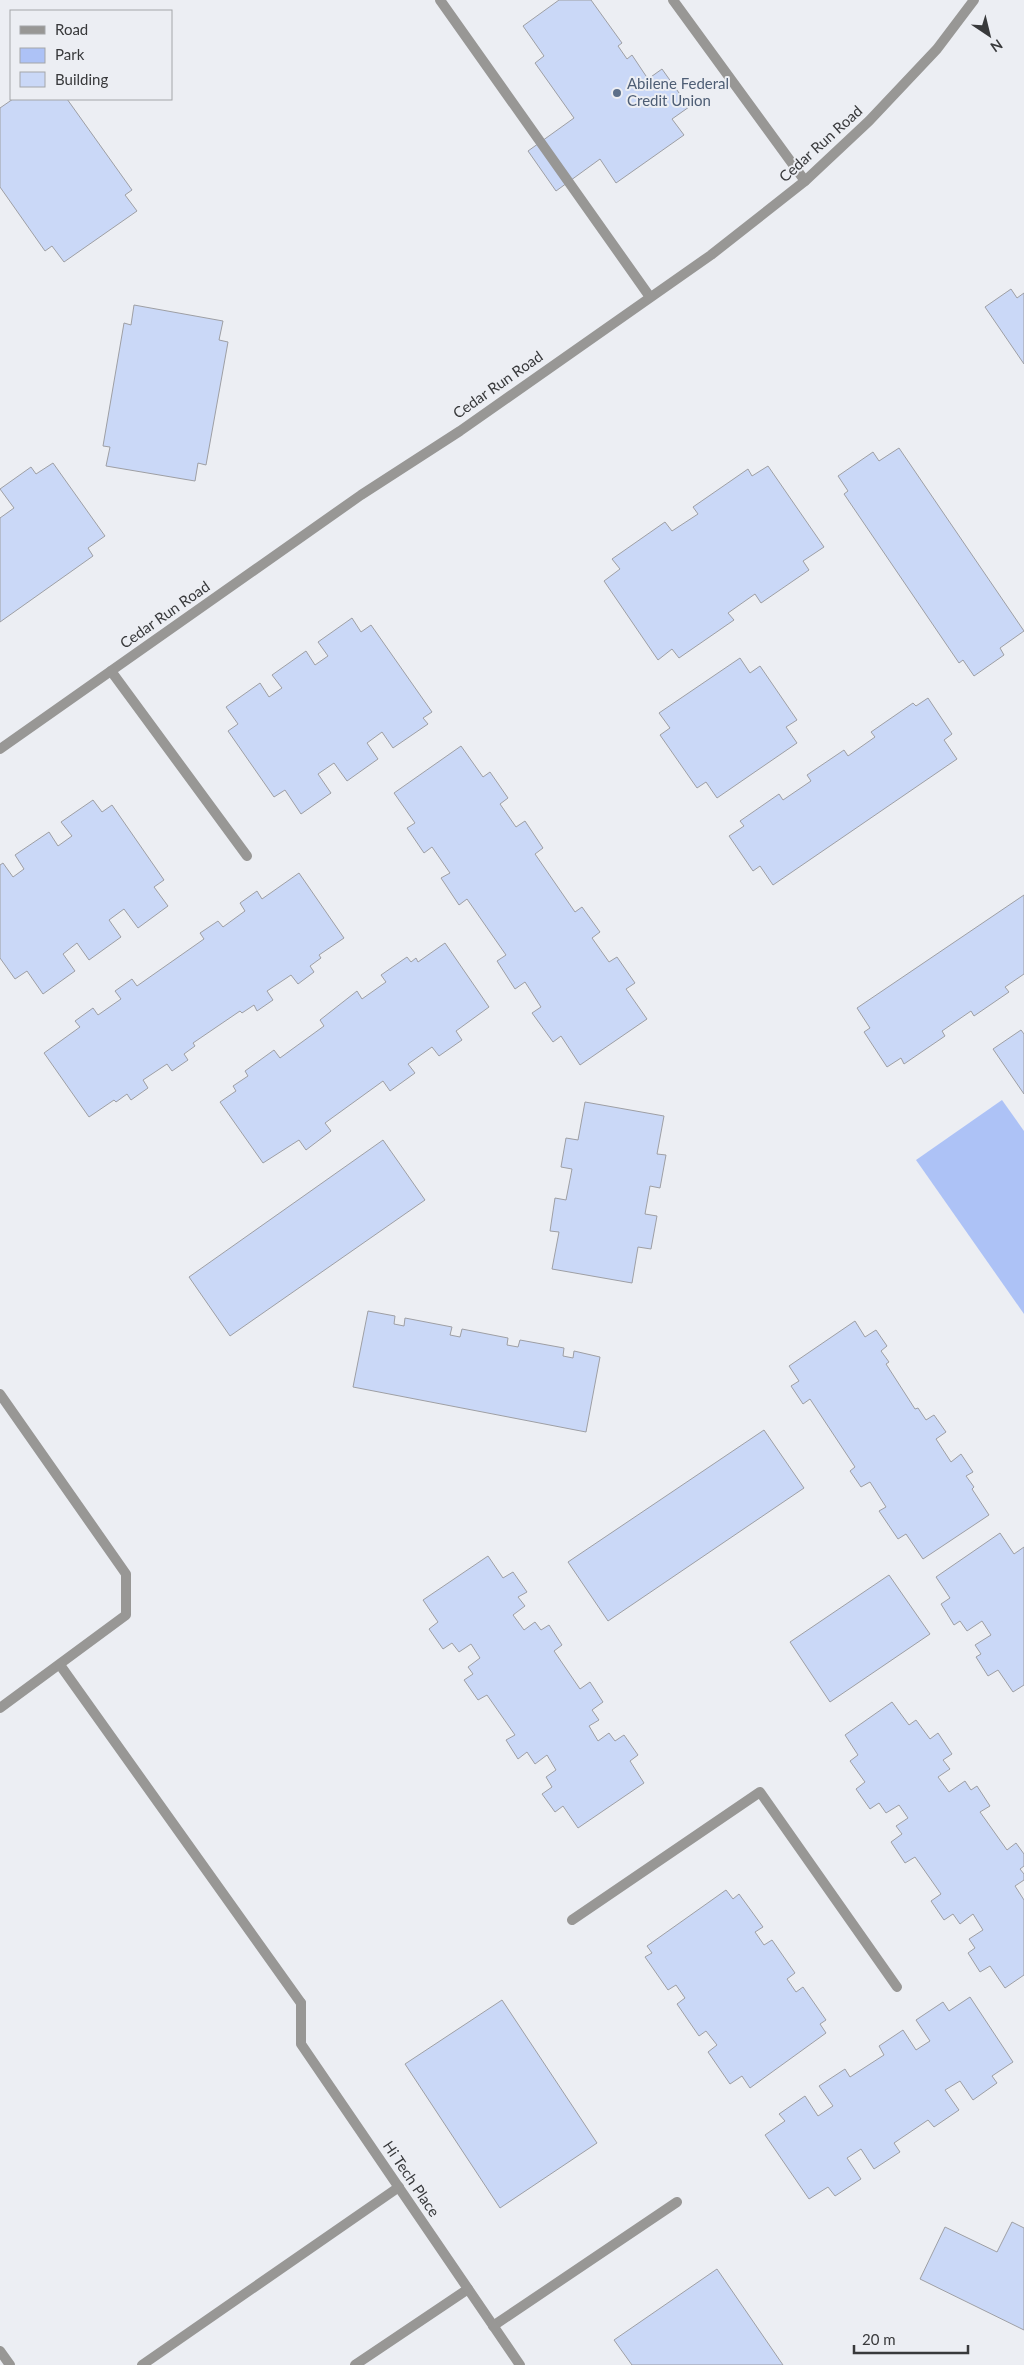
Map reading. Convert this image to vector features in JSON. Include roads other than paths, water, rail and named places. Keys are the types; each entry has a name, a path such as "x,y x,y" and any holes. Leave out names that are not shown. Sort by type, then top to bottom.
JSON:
{"street":[{"path":"440,0 650,297"},
{"path":"674,0 805,181"},
{"name":"Cedar Run Road","path":"0,749 353,501 460,431 711,255 805,181 869,121 937,50 974,0"},
{"path":"112,671 247,856"},
{"path":"0,1394 126,1574 126,1615 0,1708"},
{"name":"Hi Tech Place","path":"60,1665 301,2003 301,2044 520,2365"},
{"path":"572,1920 760,1792 897,1987"},
{"path":"142,2365 399,2187"},
{"path":"493,2326 677,2202"},
{"path":"355,2365 468,2289"},
{"path":"0,2351 10,2365"}],"place":[{"name":"Abilene Federal Credit Union","path":"617,93"}]}
